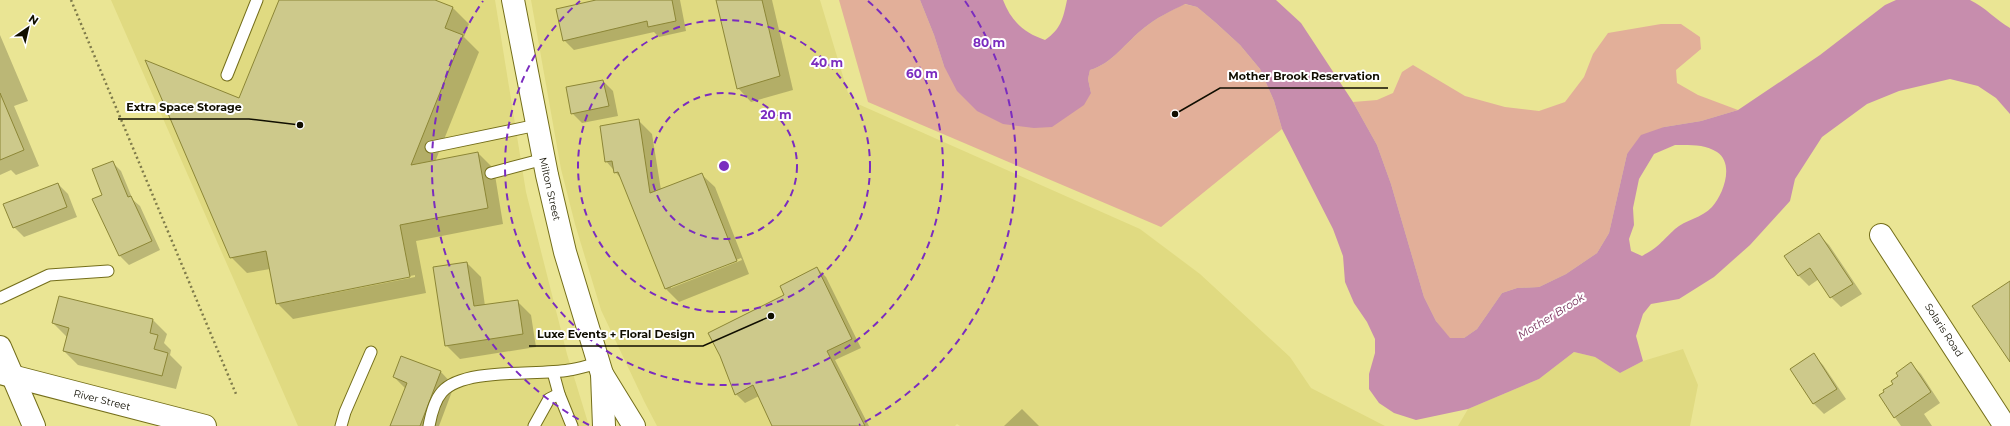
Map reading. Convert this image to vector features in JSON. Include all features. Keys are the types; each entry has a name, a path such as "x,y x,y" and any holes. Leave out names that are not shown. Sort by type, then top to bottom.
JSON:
{"street":[{"name":"Milton Street","path":"513,0 544,159 565,252 600,369 604,426"},
{"name":"Solaris Road","path":"1881,235 2005,426"},
{"path":"0,347 6,375 34,426"},
{"name":"Milton Street","path":"600,369 634,426"},
{"name":"River Street","path":"6,375 205,426"}],"lane":[{"path":"227,75 257,0"},
{"path":"431,147 537,125"},
{"path":"491,172 544,159"},
{"path":"0,298 49,275 108,271"},
{"path":"341,426 345,412 371,352"},
{"path":"428,426 432,410 441,392 453,383 479,376 600,369"},
{"path":"553,372 559,394 572,426"},
{"path":"534,426 549,398 559,394"}],"path":[{"path":"71,0 236,394"}],"shaded area":[{"path":"111,0 495,0 526,192 567,354 589,426 298,426"},
{"path":"531,0 820,0 848,93 858,104 1140,229 1200,274 1290,357 1311,388 1385,426 960,426 957,424 955,426 657,426 601,310 575,224 561,169"},
{"path":"839,0 920,0 944,66 1091,93 1088,79 1090,70 1112,58 1137,34 1159,18 1184,4 1197,7 1240,45 1260,69 1274,101 1282,129 1161,227 868,102"},
{"path":"1661,24 1681,24 1700,37 1701,49 1676,70 1677,83 1698,95 1738,110 1701,121 1664,127 1627,154 1609,233 1597,253 1566,274 1539,287 1517,288 1502,293 1477,329 1464,338 1449,338 1436,321 1424,297 1391,184 1377,145 1353,102 1377,100 1393,93 1402,72 1413,65 1465,96 1505,107 1539,111 1565,102 1584,77 1593,54 1608,33"},
{"path":"1683,349 1698,385 1690,426 1458,426 1468,409 1539,379 1574,352 1595,357 1620,373 1643,361"}],"water":[{"name":"Mother Brook","path":"920,0 1003,0 1010,14 1019,25 1031,34 1045,40 1058,28 1067,0 1276,0 1301,23 1353,102 1377,145 1391,184 1424,297 1436,321 1450,338 1464,338 1477,329 1502,293 1517,288 1539,287 1566,274 1597,253 1609,233 1627,154 1641,135 1664,127 1701,121 1738,110 1820,55 1885,5 1896,0 1970,0 1981,6 2010,28 2010,114 1996,98 1978,86 1950,79 1899,91 1867,104 1822,137 1795,179 1790,201 1750,245 1714,277 1679,299 1651,304 1643,314 1636,336 1643,361 1620,373 1595,357 1574,352 1539,379 1468,409 1416,420 1394,413 1379,403 1369,389 1369,374 1375,353 1375,339 1367,322 1354,303 1345,282 1343,256 1333,229 1282,129 1274,101 1260,69 1240,45 1197,7 1185,4 1159,18 1137,34 1112,58 1090,70 1088,79 1091,93 1084,105 1052,127 1034,128 1003,124 977,111 957,91 944,66","holes":["1675,145 1697,146 1712,149 1717,152 1722,157 1725,164 1726,172 1723,187 1716,202 1708,211 1679,226 1656,247 1642,256 1631,251 1629,239 1634,225 1633,208 1639,179 1654,154"]}],"building":[{"path":"279,0 435,0 453,7 445,28 463,35 411,165 478,152 488,208 400,225 410,277 276,304 266,251 230,258 145,60 239,98"},
{"path":"596,0 672,0 676,21 648,27 647,21 563,41 556,9"},
{"path":"716,0 762,0 780,76 737,89"},
{"path":"603,80 609,106 571,114 566,87"},
{"path":"0,93 24,150 0,160"},
{"path":"639,119 650,193 702,173 737,261 665,289 618,172 614,173 612,161 605,162 600,126"},
{"path":"113,161 128,197 131,196 152,241 119,256 92,199 102,195 92,169"},
{"path":"58,183 67,207 13,228 3,204"},
{"path":"1819,233 1853,284 1830,298 1810,268 1798,276 1784,256"},
{"path":"467,262 474,306 518,300 523,334 445,346 433,267"},
{"path":"817,267 852,339 827,351 865,426 772,426 753,385 735,395 720,356 708,333 784,295 780,286"},
{"path":"2010,281 2010,362 1972,306"},
{"path":"59,296 153,319 150,333 158,335 154,349 168,353 162,376 63,351 69,328 52,323"},
{"path":"1814,353 1837,389 1813,404 1790,369"},
{"path":"401,356 441,371 420,426 390,426 407,383 393,377"},
{"path":"1911,362 1931,392 1894,418 1879,395 1884,392 1883,390 1893,384 1891,381 1898,376 1896,373"}],"place":[{"name":"Mother Brook Reservation","path":"1175,114"},
{"name":"Extra Space Storage","path":"300,125"},
{"name":"Luxe Events + Floral Design","path":"771,316"}]}
